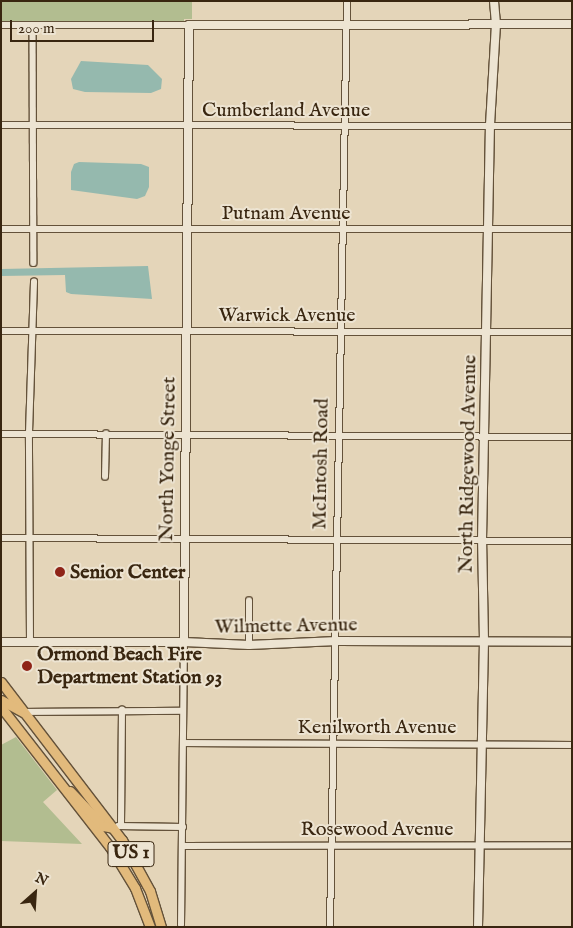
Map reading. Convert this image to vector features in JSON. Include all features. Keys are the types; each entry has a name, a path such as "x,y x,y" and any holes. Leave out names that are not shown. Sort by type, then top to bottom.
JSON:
{"main road":[{"name":"US 1","path":"1,682 84,791 117,826 150,891 161,927"},
{"path":"1,700 23,712"},
{"name":"US 1","path":"2,709 102,836 128,875 150,927"},
{"path":"2,709 34,726"},
{"path":"58,782 79,798 103,826 117,826"},
{"path":"102,836 115,837 132,856"}],"street":[{"name":"McIntosh Road","path":"330,927 337,641 335,539 347,1"},
{"name":"North Ridgewood Avenue","path":"478,927 484,641 482,540 490,125 496,24 494,1"},
{"path":"1,25 572,24"},
{"name":"North Yonge Street","path":"182,925 189,25"},
{"path":"33,26 34,263"},
{"name":"Cumberland Avenue","path":"1,125 188,127 343,125 572,126"},
{"name":"Putnam Avenue","path":"1,229 572,229"},
{"path":"30,642 29,433 34,282"},
{"name":"Warwick Avenue","path":"1,331 572,332"},
{"path":"1,434 572,436"},
{"path":"105,477 106,434"},
{"path":"1,538 572,541"},
{"path":"249,600 249,645"},
{"name":"Wilmette Avenue","path":"1,642 184,642 249,645 337,641 572,642"},
{"path":"122,710 117,826 182,827"},
{"path":"23,712 183,711"},
{"name":"Kenilworth Avenue","path":"183,744 482,743 572,745"},
{"name":"Rosewood Avenue","path":"183,846 572,845"}],"green space":[{"path":"1,1 192,1 192,19 184,19 184,25 1,26"},
{"path":"16,737 57,790 43,802 82,844 1,841 1,745"}],"water":[{"path":"81,61 148,65 162,79 161,89 151,93 85,92 73,89 71,79"},
{"path":"79,162 141,164 149,167 149,187 145,196 137,199 71,190 71,172 74,164"},
{"path":"148,266 152,299 71,294 66,292 65,275 1,276 1,269"}],"place":[{"name":"Senior Center","path":"60,572"},
{"name":"Ormond Beach Fire Department Station 93","path":"27,666"}]}
